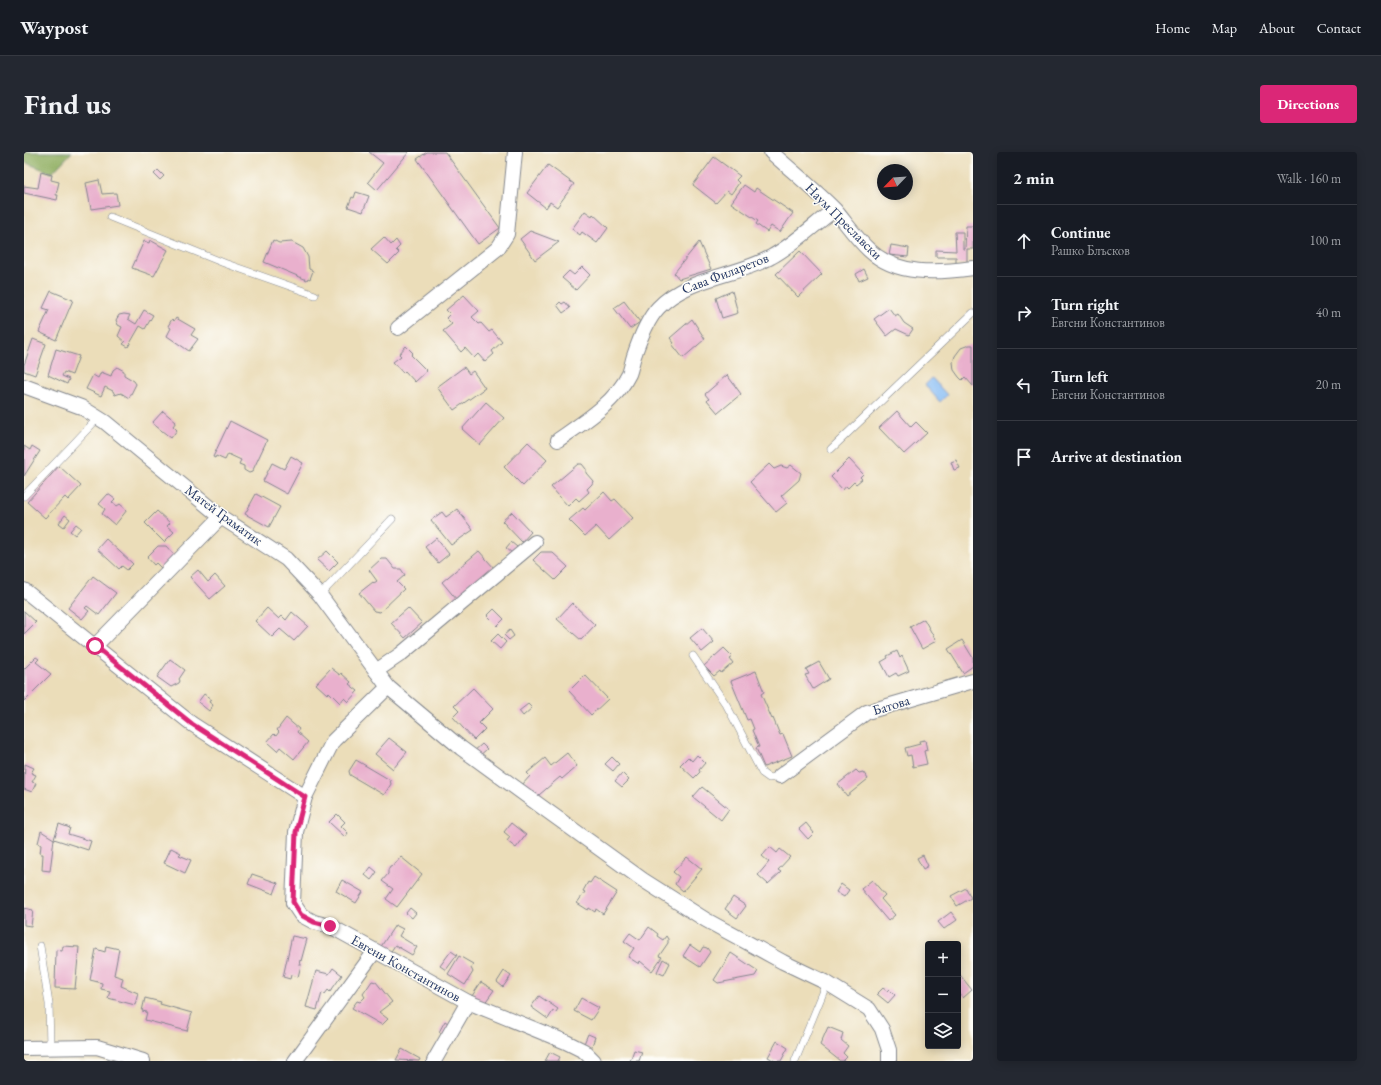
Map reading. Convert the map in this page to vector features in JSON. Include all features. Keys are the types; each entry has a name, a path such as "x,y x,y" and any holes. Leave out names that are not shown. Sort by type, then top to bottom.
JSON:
{"street":[{"path":"398,328 498,248 506,234 515,152"},
{"name":"Наум Преславски","path":"771,152 834,210 869,250 886,263 906,270 951,272 973,268"},
{"name":"Сава Филаретов","path":"558,440 581,424 618,391 629,373 634,356 648,324 658,308 678,290 745,268 771,257 834,210"},
{"name":"Матей Граматик","path":"24,386 81,407 98,418 222,517 286,559 320,595 388,686 461,748 643,880 706,920 783,962 827,983 869,1009 882,1029 889,1050 890,1061"},
{"path":"95,646 222,517"},
{"path":"376,670 401,654 535,542"},
{"path":"24,590 192,724 305,797"},
{"name":"Батова","path":"780,776 867,712 973,681"},
{"name":"Евгени Константинов","path":"388,686 333,741 305,797 296,832 293,902 301,915 314,922 330,926 468,1002 566,1042 584,1051 594,1061"},
{"path":"295,1061 375,951"},
{"path":"434,1061 468,1002"},
{"path":"24,1048 49,1054 97,1047 143,1061"}],"lane":[{"path":"110,217 224,263 315,295"},
{"path":"831,449 973,313"},
{"path":"24,496 98,418"},
{"path":"320,595 392,519"},
{"path":"693,656 727,706 762,773 769,778 780,776"},
{"path":"40,946 48,1004 49,1054"},
{"path":"795,1061 827,983"}],"green space":[{"path":"24,152 72,152 52,173 24,162"}],"water":[{"path":"932,378 947,395 940,402 925,385"}],"building":[{"path":"369,152 409,152 377,190 368,182 383,163"},
{"path":"427,152 445,152 500,228 478,244 417,159"},
{"path":"714,157 740,176 736,180 739,183 731,194 727,191 716,203 693,185"},
{"path":"548,165 574,184 557,207 550,202 546,208 527,193"},
{"path":"158,170 164,176 160,180 154,174"},
{"path":"41,172 52,175 51,180 59,182 56,195 58,195 57,200 24,193 24,186 38,188"},
{"path":"99,180 102,194 116,193 118,205 91,209 86,183"},
{"path":"744,185 754,192 756,188 793,213 780,232 771,226 767,232 756,224 758,221 731,203"},
{"path":"356,192 369,196 363,212 348,207"},
{"path":"585,211 592,216 593,214 608,228 597,243 582,232 580,235 572,229"},
{"path":"966,226 973,226 973,249 967,249 967,264 956,264 956,257 936,257 936,250 956,251 955,232 963,232 963,249 965,249"},
{"path":"530,231 559,242 535,260 520,239"},
{"path":"384,237 391,245 396,240 400,246 396,250 399,253 388,264 371,249"},
{"path":"150,240 168,250 154,276 132,268 144,241 149,243"},
{"path":"273,240 279,243 292,242 303,248 308,257 309,269 313,271 310,279 308,278 307,280 264,262"},
{"path":"699,242 711,269 679,279 674,273"},
{"path":"891,245 909,248 908,257 889,255"},
{"path":"800,251 822,274 798,297 776,274"},
{"path":"582,267 590,275 576,290 562,278 569,271 574,275"},
{"path":"864,269 868,277 859,281 856,274"},
{"path":"51,291 73,300 56,340 39,332 49,310 43,308"},
{"path":"732,291 738,313 722,318 716,298"},
{"path":"464,295 479,311 472,317 479,324 481,323 489,332 492,330 502,342 492,351 494,354 485,362 478,354 474,358 465,348 461,352 443,331 452,324 446,318 450,314 446,310"},
{"path":"624,301 640,322 630,329 614,308"},
{"path":"560,302 562,304 565,302 570,308 563,313 557,305"},
{"path":"889,308 895,316 898,314 904,323 913,329 909,335 896,329 887,336 874,319"},
{"path":"144,310 153,315 145,329 140,326 128,347 123,344 125,342 118,336 122,327 118,325 116,320 119,315 130,315 128,319 136,324"},
{"path":"176,318 195,329 191,335 198,339 189,351 167,336 171,328 168,326 172,319 174,321"},
{"path":"692,319 705,339 683,358 672,344 674,343 670,338"},
{"path":"33,339 46,344 35,375 24,371 24,365"},
{"path":"973,345 973,386 965,377 962,380 959,377 954,370 953,362 955,356 961,348"},
{"path":"406,346 413,353 411,355 427,371 415,382 405,371 403,373 393,362 401,356 399,354"},
{"path":"56,349 79,356 72,375 64,372 62,376 69,379 67,384 48,375"},
{"path":"117,367 124,371 124,375 136,384 129,398 121,393 115,395 113,391 105,387 101,396 86,389 93,375 98,378 101,372 111,376 113,370"},
{"path":"464,367 469,374 473,371 485,388 454,410 437,387"},
{"path":"727,375 741,394 718,413 707,400 709,399 705,394"},
{"path":"486,402 504,418 480,445 462,429"},
{"path":"163,411 176,422 173,426 177,430 171,438 152,423"},
{"path":"897,411 911,427 916,422 927,433 904,454 879,428"},
{"path":"230,421 267,440 252,472 249,473 244,470 244,466 239,464 241,460 228,454 225,460 216,456 215,458 213,457"},
{"path":"528,442 547,460 523,486 504,467"},
{"path":"24,446 30,450 32,446 40,451 24,476"},
{"path":"291,456 303,463 287,494 263,481 272,463 284,469"},
{"path":"849,459 863,474 860,477 862,479 856,484 854,482 848,488 846,486 843,490 831,477"},
{"path":"956,460 960,468 954,470 951,462"},
{"path":"578,464 582,464 586,469 586,473 593,481 587,489 589,492 579,501 576,498 568,506 551,487"},
{"path":"769,464 774,469 781,466 787,468 791,465 801,473 799,480 781,496 787,503 776,512 750,482"},
{"path":"59,466 81,486 68,500 65,497 45,518 27,502"},
{"path":"604,492 612,501 615,499 633,518 609,540 596,526 585,536 569,520 583,508 585,510"},
{"path":"108,494 115,499 112,502 117,506 120,504 127,510 115,525 102,514 105,509 99,504"},
{"path":"256,494 280,507 269,527 245,514"},
{"path":"457,509 473,530 451,545 431,520 442,512 446,517"},
{"path":"157,511 170,523 167,526 174,532 164,542 145,523"},
{"path":"512,512 531,532 522,542 502,521"},
{"path":"65,515 70,519 64,527 59,523"},
{"path":"76,524 81,528 75,535 70,531"},
{"path":"436,538 449,554 438,563 425,547"},
{"path":"106,539 133,564 127,570 122,566 119,569 97,549"},
{"path":"511,542 517,547 512,553 506,548"},
{"path":"158,546 166,546 176,557 163,570 156,563 154,565 147,557"},
{"path":"327,551 338,562 329,571 317,560"},
{"path":"479,551 494,568 457,600 442,582"},
{"path":"541,552 552,552 568,567 555,580 533,560"},
{"path":"381,559 387,559 395,569 401,569 405,575 397,582 404,589 380,612 374,611 359,593 373,582 374,583 377,581 369,570"},
{"path":"198,570 208,582 215,575 225,586 210,599 190,577"},
{"path":"93,576 116,593 99,615 87,606 85,608 89,611 82,619 68,608"},
{"path":"572,603 595,625 581,640 557,619"},
{"path":"267,608 279,619 282,616 286,620 292,612 308,626 294,641 280,629 272,637 255,621"},
{"path":"408,608 422,623 405,638 391,623"},
{"path":"494,609 504,619 497,626 487,616"},
{"path":"24,611 36,622 24,634"},
{"path":"924,619 936,641 922,649 910,627"},
{"path":"702,628 714,642 702,652 690,638"},
{"path":"510,630 514,636 509,640 504,635"},
{"path":"498,634 506,642 500,649 491,641"},
{"path":"962,640 973,658 973,666 963,673 948,649"},
{"path":"724,648 733,657 730,659 733,663 721,673 720,671 714,676 704,666"},
{"path":"897,651 900,658 902,656 909,671 898,676 896,673 889,677 881,662 888,658 887,656"},
{"path":"36,657 39,659 36,662 51,674 24,701 24,669"},
{"path":"170,659 185,670 179,679 179,683 171,687 157,677"},
{"path":"819,662 829,679 813,689 805,675 809,674 806,669"},
{"path":"331,668 340,675 341,673 351,682 349,684 358,691 348,702 344,698 340,703 329,692 327,694 316,684"},
{"path":"756,671 764,692 761,694 780,735 783,734 792,756 764,767 756,748 759,747 752,730 754,729 750,719 747,720 731,681"},
{"path":"585,675 608,699 591,715 569,691"},
{"path":"473,688 493,709 479,723 485,729 474,740 453,717 459,711 454,706"},
{"path":"204,694 211,699 209,702 213,705 209,711 198,702"},
{"path":"528,704 532,708 523,716 519,711"},
{"path":"286,718 299,729 297,732 308,742 294,759 280,747 277,751 267,742 274,734 276,736 279,732 277,730"},
{"path":"389,738 407,752 393,769 375,754"},
{"path":"925,740 927,750 924,751 927,764 913,767 911,755 907,756 905,748 920,744 919,741"},
{"path":"482,744 487,749 478,757 472,753"},
{"path":"567,753 577,766 562,779 560,777 539,795 532,796 522,785 530,776 527,773 545,758 551,766"},
{"path":"697,755 705,763 699,770 700,772 694,778 680,765 688,757 692,761"},
{"path":"612,757 619,764 613,771 605,764"},
{"path":"356,760 390,780 391,784 384,795 350,775 349,771"},
{"path":"25,764 34,768 31,773 36,775 32,782 36,783 32,792 24,789"},
{"path":"856,770 859,773 863,772 868,779 847,796 838,784"},
{"path":"622,773 629,780 622,787 615,781"},
{"path":"702,787 729,809 721,820 693,797"},
{"path":"337,814 345,822 341,826 348,833 345,837 329,822"},
{"path":"511,823 526,835 516,848 507,841 510,837 504,832"},
{"path":"806,823 814,833 808,839 799,829"},
{"path":"59,824 70,828 68,834 91,841 88,850 54,839"},
{"path":"41,831 54,839 50,871 42,870 43,854 40,854 41,845 38,843"},
{"path":"770,847 777,853 780,849 790,857 778,870 781,872 768,884 758,875 769,862 762,856"},
{"path":"171,848 181,853 179,855 191,860 185,873 164,863"},
{"path":"923,855 928,866 923,869 917,858"},
{"path":"401,857 422,874 397,907 386,899 393,889 382,881 388,874 390,866 394,865"},
{"path":"687,857 702,869 683,891 675,884 679,877 673,872"},
{"path":"371,867 377,872 371,880 365,875"},
{"path":"252,874 278,883 274,894 248,884"},
{"path":"594,877 617,892 603,914 596,909 595,912 589,908 588,910 577,903 585,892 583,891 588,882 590,883"},
{"path":"342,880 363,892 356,903 336,891"},
{"path":"872,880 885,895 881,899 895,915 888,921 861,889"},
{"path":"841,884 849,890 844,897 836,892"},
{"path":"966,888 971,898 957,906 951,896"},
{"path":"733,897 746,906 737,918 725,909"},
{"path":"24,908 33,910 31,926 24,925"},
{"path":"410,908 416,913 412,918 406,913"},
{"path":"951,912 957,920 944,929 938,922"},
{"path":"395,925 403,929 399,936 417,947 412,955 395,945 390,953 380,948"},
{"path":"649,927 663,940 666,936 668,939 668,943 659,956 662,957 652,971 640,961 639,964 628,957 634,948 624,941 630,933 640,940"},
{"path":"292,936 307,939 301,961 300,960 299,965 301,965 298,977 291,975 290,979 283,977"},
{"path":"690,945 700,952 703,947 707,948 710,952 700,967 683,956"},
{"path":"63,946 79,947 75,989 55,988 56,950 62,951"},
{"path":"106,946 119,949 114,975 123,978 121,986 138,993 135,1005 108,998 110,991 101,989 102,983 90,980 96,949 105,952"},
{"path":"451,951 457,955 446,970 440,966"},
{"path":"731,953 758,971 755,976 718,983 714,980"},
{"path":"459,956 473,964 471,968 473,972 465,985 448,974"},
{"path":"663,959 670,963 664,975 657,972"},
{"path":"333,968 342,975 330,992 328,990 325,994 322,993 317,1010 306,1007 316,971 329,974"},
{"path":"504,971 511,976 503,987 497,982"},
{"path":"961,976 972,990 963,998 961,996"},
{"path":"372,981 376,982 392,1002 379,1012 388,1019 382,1025 352,1008 357,1001 360,1002 365,997 363,994"},
{"path":"481,982 494,990 484,1004 472,996"},
{"path":"883,988 887,991 889,989 895,995 888,1003 877,994"},
{"path":"539,996 558,1009 556,1012 553,1011 548,1019 531,1007"},
{"path":"145,998 192,1013 187,1031 145,1020 147,1012 142,1011"},
{"path":"581,998 599,1008 591,1020 574,1011"},
{"path":"445,1021 452,1026 446,1037 439,1032"},
{"path":"828,1027 843,1033 841,1040 848,1046 843,1053 847,1057 843,1061 840,1061 820,1045"},
{"path":"588,1034 595,1037 591,1049 583,1046"},
{"path":"777,1041 788,1048 781,1061 775,1061 768,1057"},
{"path":"402,1049 420,1059 419,1061 396,1060"},
{"path":"634,1050 642,1052 639,1061 630,1061"},
{"path":"550,1052 560,1057 558,1061 545,1061"}],"route":[{"path":"95,646 192,724 305,797 296,832 293,902 301,915 314,922 330,926"}]}
